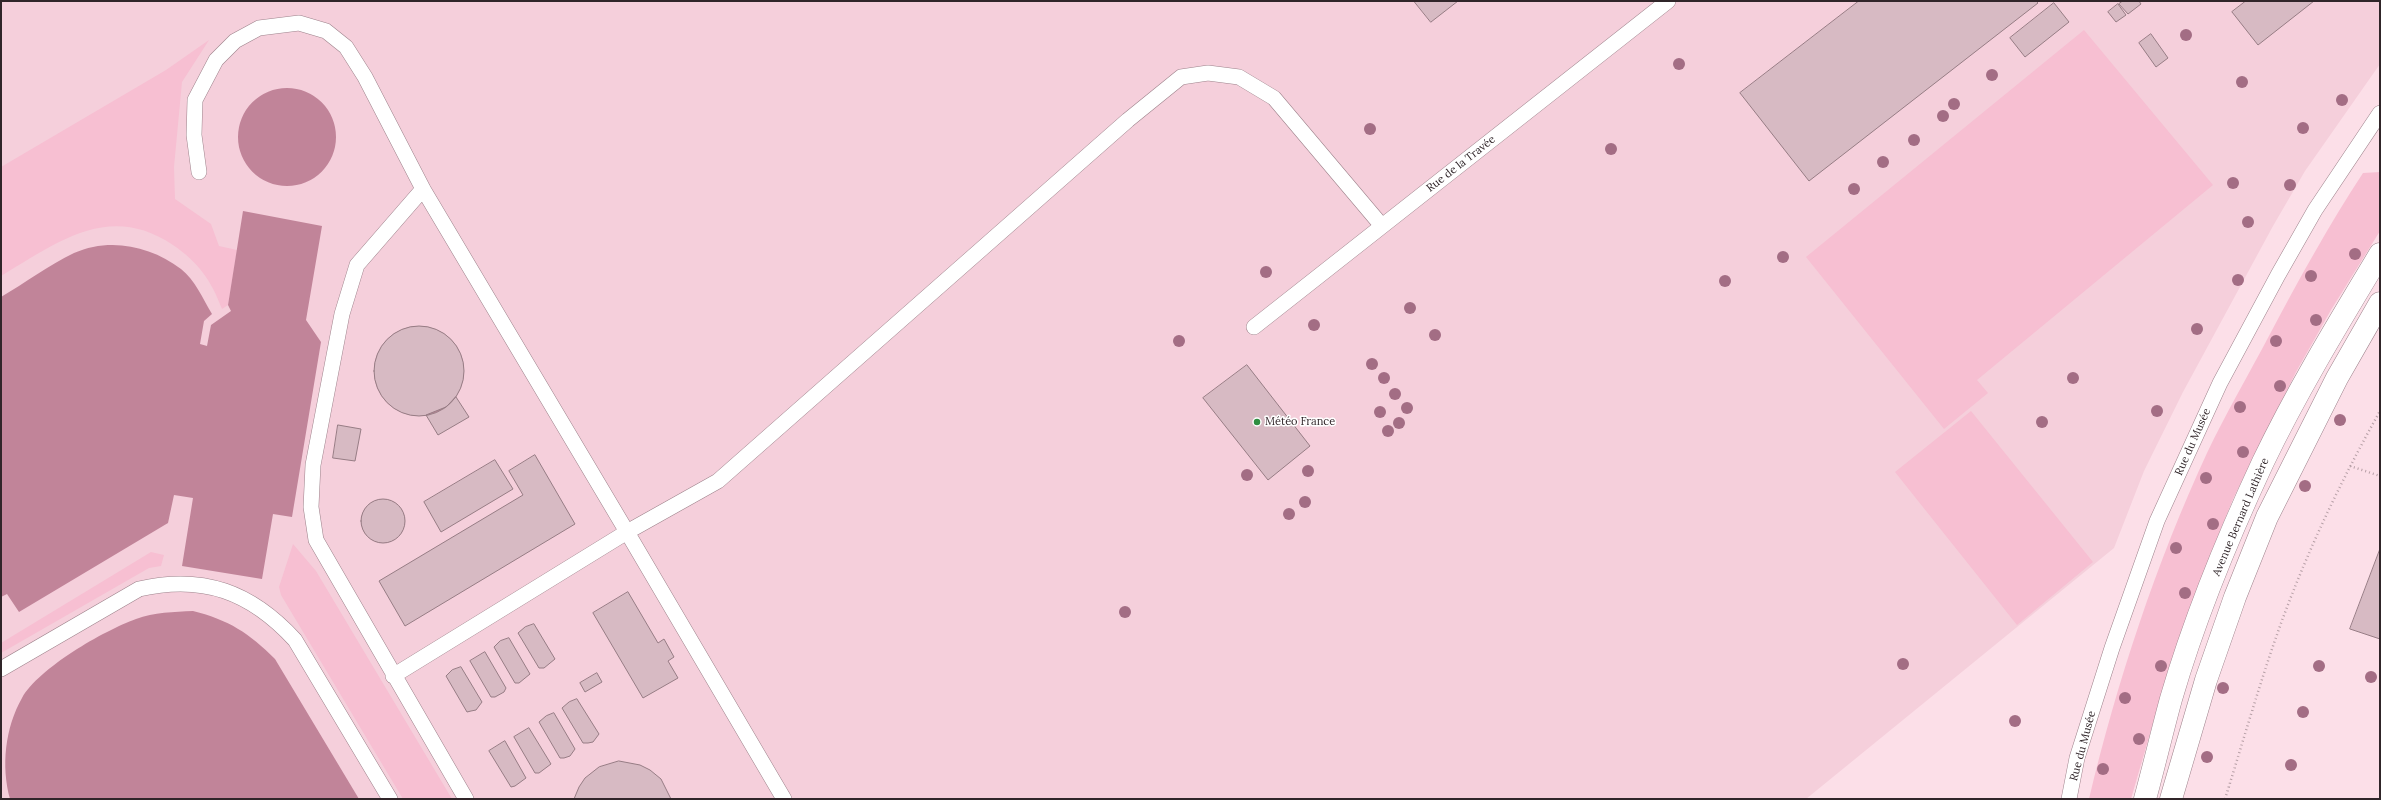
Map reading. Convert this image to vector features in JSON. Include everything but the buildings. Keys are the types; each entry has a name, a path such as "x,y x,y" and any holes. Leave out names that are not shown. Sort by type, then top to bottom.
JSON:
{"main road":[{"name":"Avenue Bernard Lathière","path":"2145,799 2172,699 2202,610 2237,522 2263,462 2294,401 2380,254"},
{"path":"2171,799 2206,680 2235,597 2267,517 2337,378 2380,303"}],"lane":[{"name":"Rue de la Travée","path":"1254,327 1668,1"},
{"path":"199,172 194,134 194,100 216,60 236,41 259,28 299,23 326,31 346,47 366,77 423,189 784,799"},
{"path":"393,676 627,532 718,481 1128,120 1181,77 1208,73 1239,77 1274,98 1382,226"},
{"name":"Rue du Musée","path":"2069,799 2078,758 2112,648 2157,521 2220,383 2278,275 2315,210 2380,112"},
{"path":"423,189 357,265 342,314 313,465 311,507 316,540 393,676 466,799"},
{"path":"1,669 139,589 162,584 189,583 235,594 252,602 277,621 295,640 390,799"}],"path":[{"path":"2225,799 2273,645 2305,563 2350,466 2380,411"},
{"path":"2350,466 2380,476"}],"shaded area":[{"path":"1,1 2380,1 2380,64 2305,171 2273,226 2183,392 2144,471 2114,548 1806,799 1,799"},
{"path":"2084,30 2213,185 1977,380 1988,393 1944,429 1806,257"},
{"path":"209,40 182,82 174,167 175,199 211,224 219,246 237,250 228,305 222,309 209,281 203,273 190,259 173,245 150,233 127,227 105,227 84,232 43,251 1,276 1,167 166,70"},
{"path":"287,88 306,91 322,102 333,118 336,137 333,156 322,172 306,183 287,186 268,183 252,172 241,156 238,137 241,118 252,102 268,91"},
{"path":"2380,172 2380,231 2331,310 2296,372 2233,499 2202,576 2169,668 2131,799 2089,799 2112,711 2139,623 2171,537 2207,453 2292,293 2338,212 2363,173"},
{"path":"243,211 322,226 306,320 321,342 292,517 273,514 262,579 182,566 193,498 174,495 168,523 19,612 7,594 1,597 1,297 55,263 74,253 88,248 102,246 130,246 157,255 169,261 186,273 195,284 212,314 204,321 200,344 207,346 211,325 231,311 228,305"},
{"path":"419,326 436,329 451,339 461,354 464,371 461,388 451,403 436,413 419,416 402,413 387,403 377,388 374,371 377,354 387,339 402,329"},
{"path":"1971,411 2093,562 2017,625 1895,472"},
{"path":"387,499 399,505 404,513 404,529 399,537 391,542 379,543 367,537 362,529 361,517 367,505 375,500"},
{"path":"293,544 316,571 452,799 403,799 281,595 279,587"},
{"path":"151,552 164,555 161,566 149,568 1,653 1,643"},
{"path":"193,611 228,623 247,635 275,659 359,799 10,799 7,786 5,760 8,734 16,710 30,686 57,663 73,652 90,641 122,625 150,615"}],"place":[{"name":"Météo France","path":"1257,422"}]}
